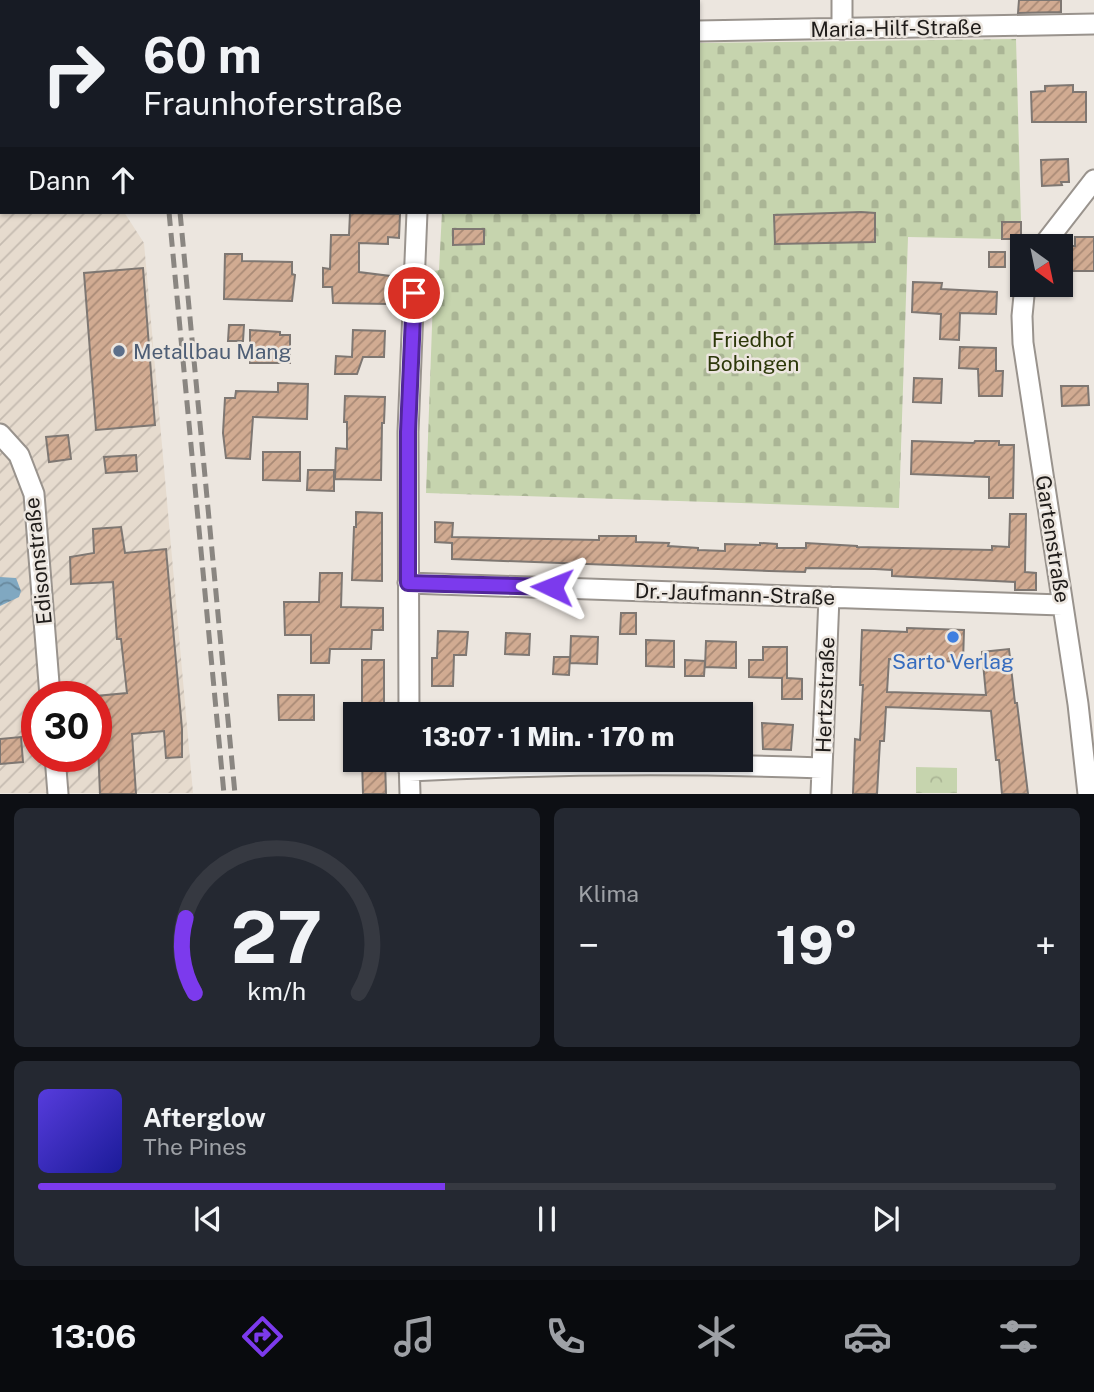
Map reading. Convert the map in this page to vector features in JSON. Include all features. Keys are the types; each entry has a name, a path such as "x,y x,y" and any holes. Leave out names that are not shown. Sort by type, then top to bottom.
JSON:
{"street":[{"path":"842,0 842,29"},
{"name":"Maria-Hilf-Straße","path":"700,31 1094,24"},
{"path":"1052,234 1094,180"},
{"path":"409,702 408,432 416,214"},
{"name":"Gartenstraße","path":"1024,298 1023,343 1078,704 1088,793"},
{"name":"Edisonstraße","path":"0,434 19,455 34,494 49,681"},
{"name":"Dr.-Jaufmann-Straße","path":"408,583 1062,604"},
{"name":"Hertzstraße","path":"821,793 829,597"},
{"path":"753,766 822,768"},
{"path":"56,772 58,793"},
{"path":"409,772 410,793"}],"shaded area":[{"path":"0,214 125,214 144,243 193,793 0,793"}],"green space":[{"name":"Friedhof Bobingen","path":"1016,39 1021,222 1002,222 1002,239 908,237 899,508 426,493 434,271 439,270 442,214 700,214 700,43"},
{"path":"916,767 957,768 957,793 916,793"}],"water":[{"path":"0,577 16,578 21,591 19,597 0,606"}],"building":[{"path":"1019,0 1061,0 1061,12 1018,13"},
{"path":"1073,85 1073,92 1086,92 1086,122 1032,122 1031,92 1045,91 1045,86"},
{"path":"1068,159 1069,182 1042,186 1041,160"},
{"path":"875,213 875,242 775,244 774,215"},
{"path":"350,214 400,214 399,238 388,237 388,244 359,243 359,272 390,276 389,304 333,303 332,287 323,287 323,268 330,269 331,235 349,235"},
{"path":"1002,222 1021,222 1021,234 1010,234 1010,239 1002,239"},
{"path":"453,229 484,229 484,244 453,245"},
{"path":"1075,237 1094,237 1094,271 1073,271"},
{"path":"989,252 1005,252 1005,267 989,267"},
{"path":"225,254 242,254 242,261 292,262 292,274 295,275 292,301 224,299"},
{"path":"143,268 155,425 96,430 84,273"},
{"path":"913,282 942,283 941,289 997,292 996,314 960,313 959,340 940,339 941,314 912,312"},
{"path":"229,325 244,325 243,341 228,341"},
{"path":"250,330 290,335 290,363 250,363"},
{"path":"353,330 385,331 384,357 363,357 357,374 335,374 336,356 352,357"},
{"path":"960,347 996,348 996,371 1003,371 1002,396 979,396 978,369 959,368"},
{"path":"914,378 942,379 941,403 913,402"},
{"path":"278,383 308,384 307,419 253,417 250,459 226,458 223,433 225,398 235,398 236,391 278,392"},
{"path":"1061,386 1088,386 1089,405 1062,406"},
{"path":"345,396 385,397 381,480 335,479 336,448 347,449"},
{"path":"68,435 71,459 49,462 46,437"},
{"path":"912,441 999,441 999,445 1014,445 1013,498 989,498 989,477 911,474"},
{"path":"263,452 300,452 300,481 263,480"},
{"path":"136,455 137,471 106,473 104,457"},
{"path":"308,470 334,470 334,491 307,490"},
{"path":"356,512 382,513 382,581 352,580"},
{"path":"1010,514 1026,514 1025,572 1036,573 1036,590 1015,590 1015,582 892,576 892,570 875,569 806,568 805,572 452,559 452,543 435,542 435,522 453,523 452,537 599,540 599,536 636,536 636,542 669,543 668,546 698,550 725,551 725,544 760,543 777,544 777,548 806,548 806,543 992,550 992,546 1009,547"},
{"path":"121,527 125,553 166,549 182,729 182,757 166,758 164,731 132,734 136,794 100,794 99,772 112,772 112,694 127,693 121,639 117,639 113,582 71,584 70,557 94,553 93,529"},
{"path":"320,573 342,573 341,607 383,608 383,630 372,630 371,649 330,649 329,663 311,663 311,635 285,635 284,602 319,602"},
{"path":"621,613 636,613 636,634 620,634"},
{"path":"907,628 964,630 963,662 889,659 887,692 986,695 982,652 1009,649 1028,794 1002,794 991,711 886,707 884,741 880,741 877,794 853,794 855,739 860,740 862,630 907,632"},
{"path":"438,631 468,632 466,655 454,655 453,686 432,686 432,658 437,658"},
{"path":"506,633 530,634 529,655 505,654"},
{"path":"571,636 598,637 597,664 570,663"},
{"path":"646,640 674,641 674,667 646,666"},
{"path":"706,641 736,642 736,668 705,667"},
{"path":"763,647 787,647 787,678 802,679 802,699 782,699 782,678 749,677 749,660 763,660"},
{"path":"554,657 570,657 569,675 553,674"},
{"path":"362,660 384,660 384,702 362,702"},
{"path":"685,660 705,661 704,676 685,676"},
{"path":"278,695 314,695 314,720 279,720"},
{"path":"762,723 793,725 791,750 763,749"},
{"path":"21,737 21,762 0,764 0,739"},
{"path":"362,772 385,772 386,794 363,794"}],"railway":[{"path":"169,214 224,794"},
{"path":"180,214 235,794"}],"place":[{"name":"Metallbau Mang","path":"119,351"},
{"name":"Sarto Verlag","path":"953,637"}],"route":[{"path":"414,293 408,432 408,583 552,587"}]}
